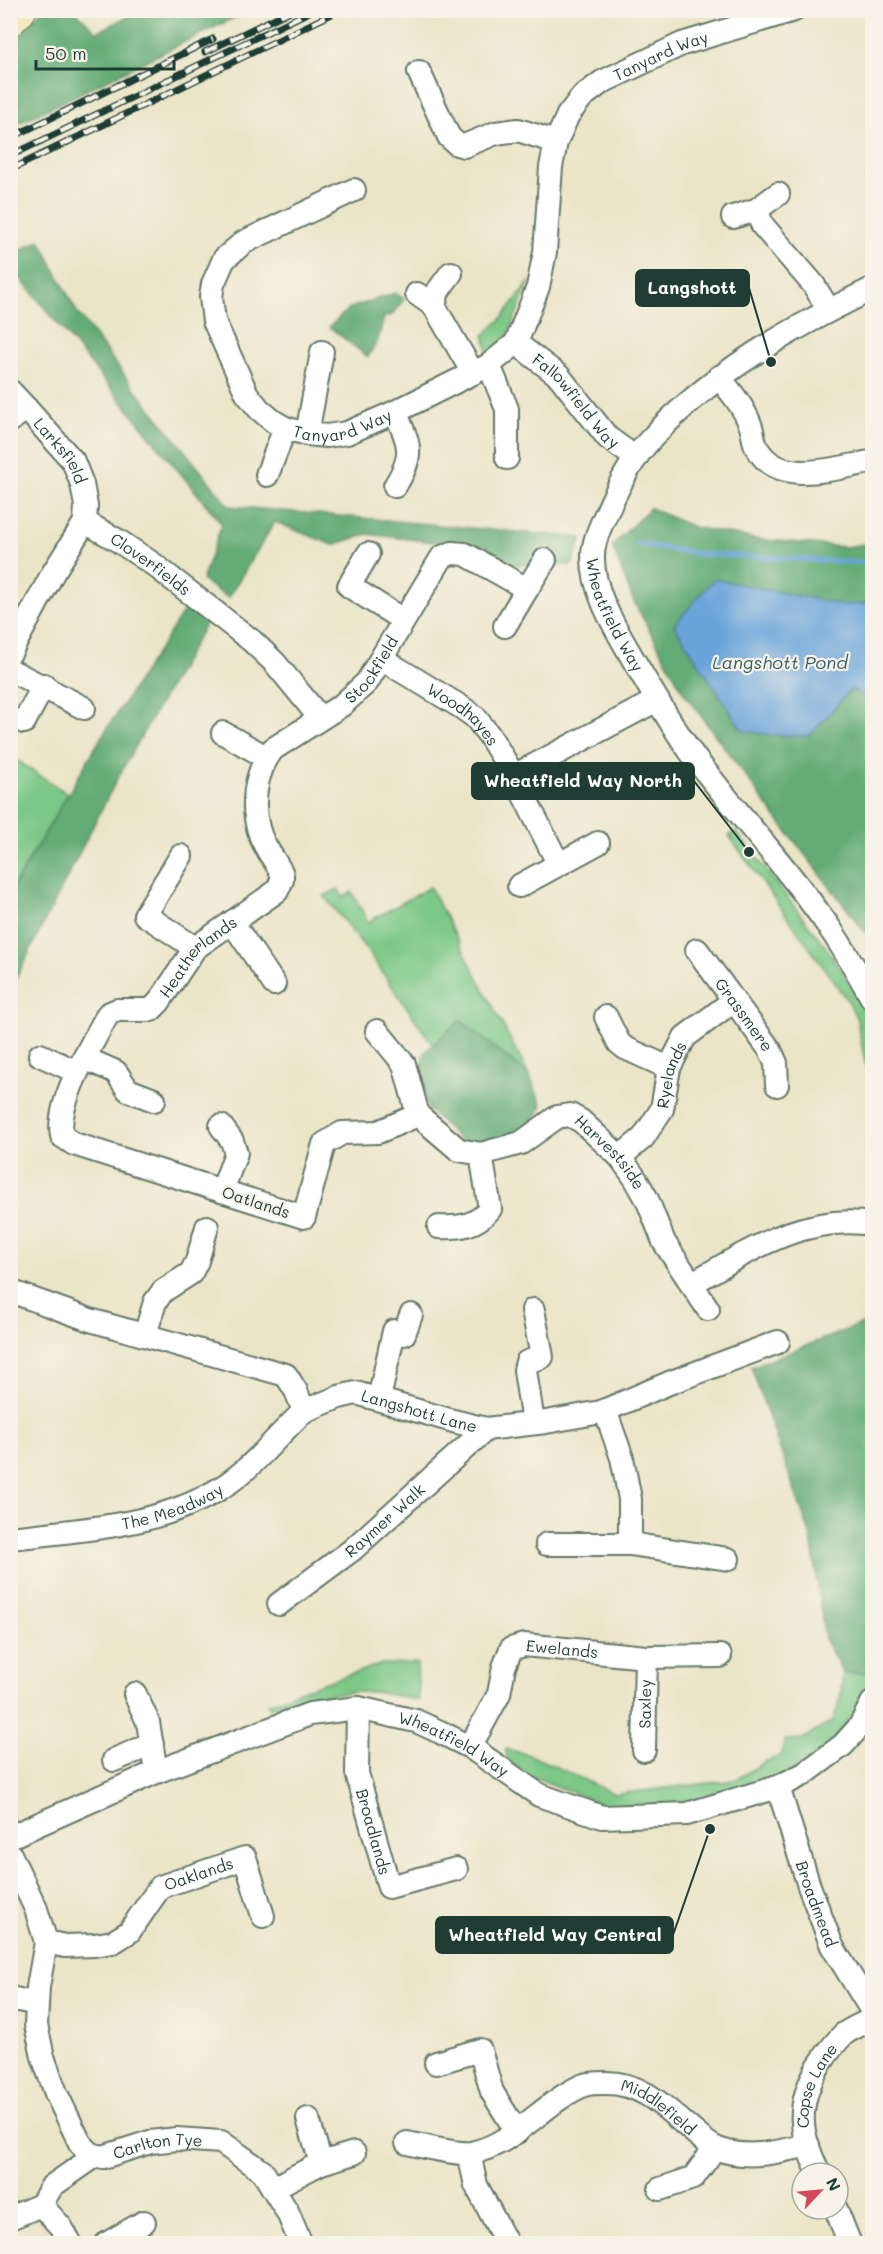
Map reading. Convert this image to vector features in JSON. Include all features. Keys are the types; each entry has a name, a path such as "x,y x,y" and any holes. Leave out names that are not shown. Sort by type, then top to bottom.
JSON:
{"main road":[{"path":"10,20 20,10"}],"street":[{"name":"Tanyard Way","path":"354,190 244,242 224,259 213,284 211,297 214,321 247,393 259,409 285,428 307,434 327,436 347,433 481,369 516,344 538,287 545,252 550,176 556,142 568,115 582,97 602,82 682,44 794,10"},
{"path":"419,72 450,137 457,144 464,146 496,133 518,130 556,142"},
{"path":"733,218 756,210 778,194"},
{"path":"756,210 763,226 813,284 829,310"},
{"path":"451,273 438,291 425,300 481,369 507,409 507,458"},
{"name":"Wheatfield Way","path":"873,289 782,335 719,377 685,405 649,441 636,458 619,486 603,520 593,553 598,587 617,632 657,700 695,757 831,930 873,998"},
{"name":"Fallowfield Way","path":"516,344 559,376 608,438 636,458"},
{"path":"307,434 322,352"},
{"path":"719,377 742,406 751,425 756,445 765,459 776,469 794,472 815,471 870,460"},
{"name":"Larksfield","path":"10,391 18,414 73,461 82,484 86,506 85,522"},
{"path":"395,412 406,437 410,456 395,486"},
{"path":"267,476 285,428"},
{"path":"10,653 53,573 85,522"},
{"name":"Cloverfields","path":"85,522 153,564 252,641 275,663 320,718"},
{"name":"Stockfield","path":"266,757 273,748 342,705 367,682 442,557 452,552 465,554 527,589"},
{"path":"368,554 349,586 404,620"},
{"path":"505,626 545,560"},
{"name":"Woodhayes","path":"382,659 475,717 514,776 558,863"},
{"path":"10,670 44,685 84,708"},
{"path":"24,722 44,685"},
{"path":"514,776 657,700"},
{"path":"223,733 266,757"},
{"name":"Heatherlands","path":"74,1144 62,1136 61,1116 81,1065 108,1014 117,1010 151,1010 159,1002 195,948 277,891 282,874 261,838 254,813 256,784 266,757"},
{"path":"519,886 598,843"},
{"path":"181,856 145,915 195,948"},
{"path":"232,922 274,984"},
{"name":"Grassmere","path":"697,950 770,1050 776,1063 777,1085"},
{"name":"Ryelands","path":"620,1157 643,1138 662,1109 669,1068 684,1037 733,1001"},
{"path":"606,1017 619,1043 669,1068"},
{"path":"377,1031 404,1064 418,1115 459,1150 481,1154 490,1209 471,1225 457,1228 439,1227"},
{"path":"40,1055 116,1072 129,1090 154,1100"},
{"name":"Oatlands","path":"74,1144 304,1217 324,1144 342,1133 378,1132 418,1115"},
{"name":"Harvestside","path":"481,1154 521,1143 557,1117 570,1115 581,1121 620,1157 647,1199 664,1242 708,1309"},
{"path":"221,1126 232,1141 236,1153 222,1191"},
{"path":"691,1284 762,1243 814,1225 873,1224"},
{"path":"145,1335 155,1302 163,1291 191,1273 207,1227"},
{"path":"10,1292 90,1320 286,1376 296,1391 304,1411"},
{"path":"533,1310 542,1357 527,1362 525,1370 533,1423"},
{"path":"379,1399 394,1331 404,1334 411,1315"},
{"name":"Langshott Lane","path":"304,1411 356,1393 486,1429 533,1423 605,1410 778,1342"},
{"path":"605,1410 622,1458 630,1499 630,1544"},
{"name":"The Meadway","path":"10,1538 143,1520 180,1509 229,1483 304,1411"},
{"name":"Raymer Walk","path":"279,1604 352,1551 486,1429"},
{"path":"547,1544 630,1544 728,1559"},
{"name":"Ewelands","path":"470,1747 499,1694 504,1667 511,1649 524,1645 646,1657 720,1656"},
{"name":"Saxley","path":"644,1750 646,1657"},
{"path":"135,1694 148,1722 156,1772"},
{"name":"Wheatfield Way","path":"10,1837 156,1772 310,1714 358,1708 416,1722 470,1747 539,1794 602,1817 687,1814 778,1788 804,1774 843,1744 866,1730 873,1703"},
{"name":"Broadlands","path":"358,1708 357,1773 389,1887 456,1869"},
{"path":"114,1760 152,1744"},
{"name":"Broadmead","path":"778,1788 809,1886 832,1946 873,2011"},
{"name":"Carlton Tye","path":"10,1854 36,1909 46,1942 36,2025 43,2057 56,2093 80,2144 91,2154 103,2157 150,2142 177,2139 220,2142 262,2172 288,2213 302,2244"},
{"name":"Oaklands","path":"46,1942 65,1946 113,1942 129,1932 160,1887 245,1858 263,1916"},
{"path":"10,1998 37,2004"},
{"name":"Copse Lane","path":"814,2161 803,2125 802,2109 807,2087 830,2047 846,2033 873,2019"},
{"path":"436,2063 480,2050 492,2092 517,2132"},
{"name":"Middlefield","path":"469,2154 489,2147 517,2132 565,2095 586,2084 607,2083 626,2084 645,2092 715,2148 734,2154 755,2155 808,2145"},
{"path":"308,2119 321,2163"},
{"path":"407,2143 469,2154 476,2185 507,2244"},
{"path":"660,2189 693,2178 715,2148"},
{"path":"273,2188 321,2163 354,2153"},
{"path":"10,2218 41,2205 52,2186 88,2161 91,2154"},
{"path":"41,2205 61,2227 71,2244"},
{"path":"841,2221 850,2244"},
{"path":"106,2244 144,2222"}],"green space":[{"path":"41,11 75,11 97,32 140,11 248,11 11,127 11,43"},
{"path":"40,240 77,312 134,388 229,506 582,538 572,565 513,565 458,545 367,534 333,545 275,522 228,598 202,580 222,524 11,267 11,255"},
{"path":"530,281 506,339 488,354 484,335 502,318"},
{"path":"395,293 404,299 392,315 384,317 378,340 368,357 329,327 350,308"},
{"path":"650,508 693,527 755,539 845,547 872,543 872,941 684,693 634,602 612,546"},
{"path":"186,608 207,621 117,779 11,988 11,891 102,736"},
{"path":"10,756 68,794 13,887 10,885"},
{"path":"736,831 831,954 872,1020 872,1100 857,1020 850,1004 729,836"},
{"path":"430,887 529,1075 460,1021 433,1045 366,949 324,896 338,889 343,897 352,892 368,922"},
{"path":"460,1020 529,1075 542,1105 534,1121 503,1137 464,1144 428,1109 419,1077 425,1052"},
{"path":"872,1320 871,1673 843,1673 825,1640 811,1537 751,1367"},
{"path":"417,1663 419,1700 359,1692 320,1696 270,1708 268,1704 302,1690 382,1664"},
{"path":"843,1673 871,1673 867,1692 858,1709 830,1745 795,1771 685,1805 606,1806 529,1775 507,1761 506,1749 530,1755 615,1794 735,1780 765,1762 782,1755 784,1740 803,1739 833,1721 840,1701"}],"water":[{"name":"Langshott Pond","path":"714,579 844,605 872,603 872,702 852,689 809,736 770,735 742,730 674,625"}],"waterway":[{"path":"638,544 702,554 872,563"}],"railway":[{"path":"205,52 292,10"},
{"path":"10,156 313,10"},
{"path":"10,170 340,10"},
{"path":"10,138 213,39"}],"place":[{"name":"Langshott","path":"771,362"},
{"name":"Wheatfield Way North","path":"749,852"},
{"name":"Wheatfield Way Central","path":"710,1829"}]}
